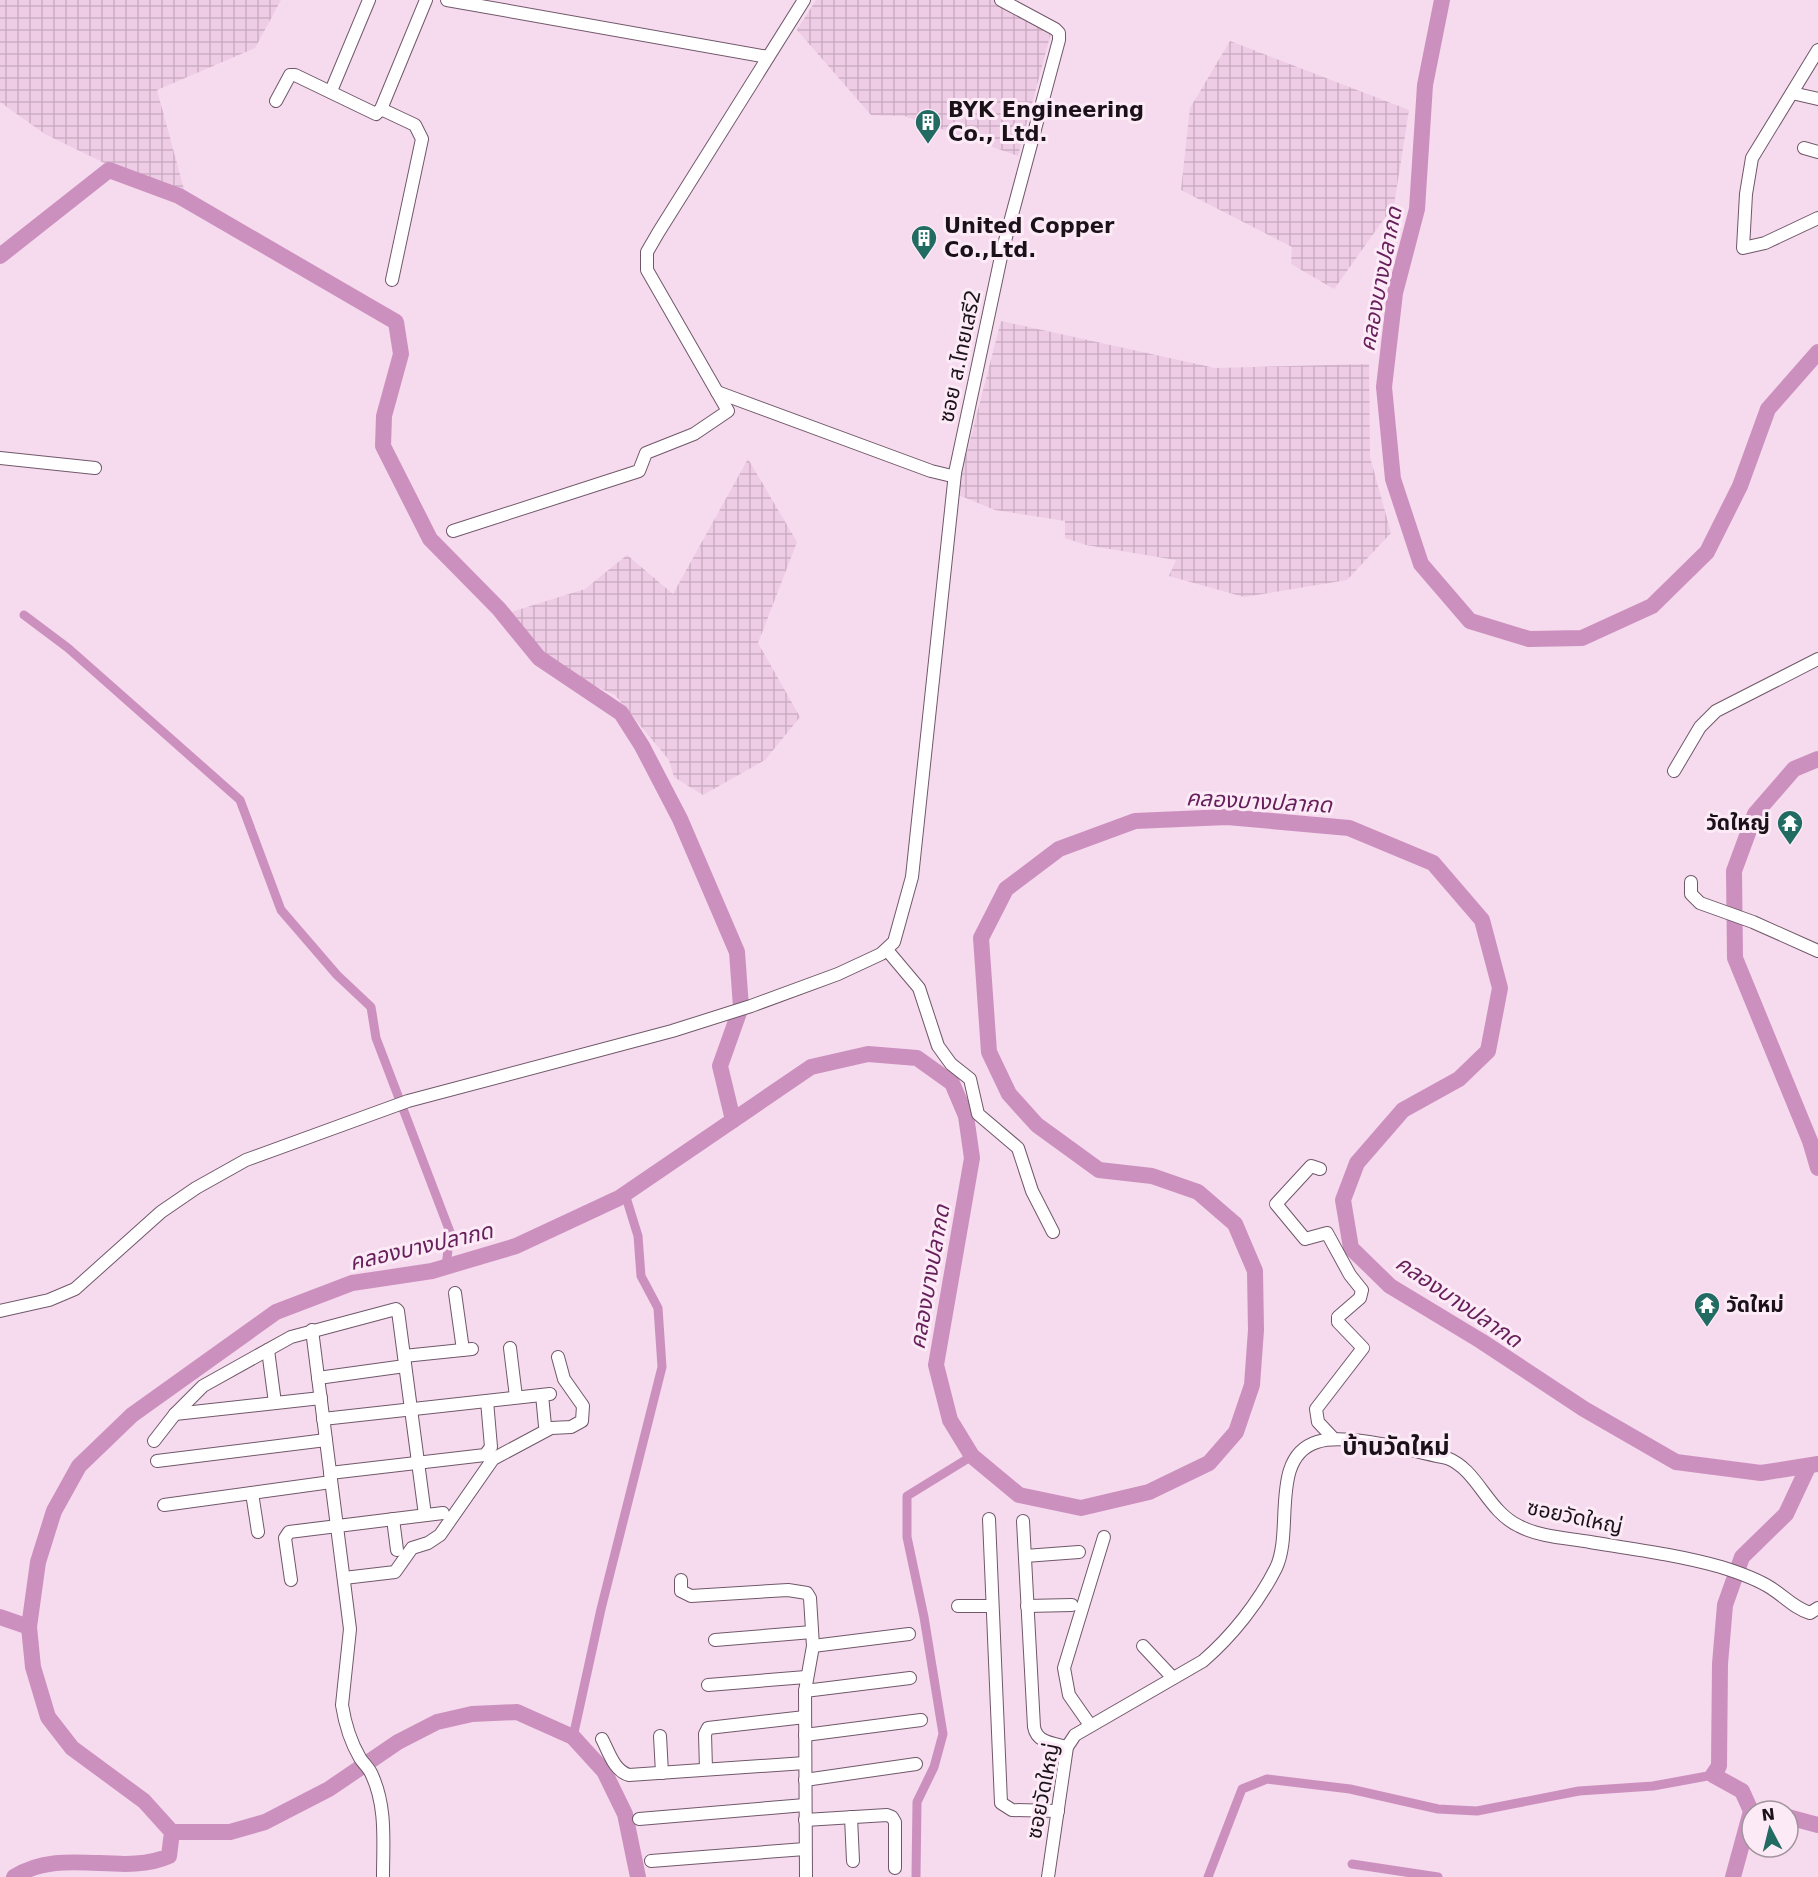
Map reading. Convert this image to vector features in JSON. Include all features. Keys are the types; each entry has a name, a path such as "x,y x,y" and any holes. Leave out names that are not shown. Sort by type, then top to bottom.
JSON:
{"street":[{"path":"331,92 369,0"},
{"path":"276,101 290,75 295,75 375,114 381,109 426,0"},
{"path":"447,0 768,57"},
{"path":"453,531 639,471 646,453 694,434 728,411 646,270 645,258 658,233 804,0"},
{"name":"ซอย ส.ไทยเสรี2","path":"887,950 894,942 912,877 955,473 1002,252 1059,40 1059,33 1054,28 1001,0"},
{"path":"1816,56 1751,162 1743,248 1766,243 1818,218"},
{"path":"1792,93 1818,99"},
{"path":"381,109 415,125 422,139 392,280"},
{"path":"1804,148 1818,152"},
{"path":"717,392 932,471 952,476 955,473"},
{"path":"0,458 95,468"},
{"path":"1674,771 1700,727 1716,711 1818,659"},
{"path":"1690,882 1694,898 1818,951"},
{"path":"0,1311 49,1300 75,1289 161,1212 196,1188 246,1160 408,1101 660,1034 752,1006 838,974 887,950 919,988 938,1046 951,1064 969,1079 978,1114 1018,1148 1032,1191 1053,1232"},
{"path":"1320,1169 1311,1166 1276,1204 1305,1239 1327,1233 1363,1293 1338,1317 1338,1322 1363,1348 1316,1409 1318,1422 1334,1439"},
{"path":"318,1378 468,1349 455,1293"},
{"path":"154,1441 175,1414 203,1386 291,1337 396,1309 425,1515"},
{"path":"312,1330 350,1629 342,1706 347,1730 360,1758 370,1772 384,1826 383,1877"},
{"path":"510,1348 516,1397"},
{"path":"268,1350 275,1403"},
{"path":"344,1578 395,1572 412,1548 428,1543 440,1534 493,1459 551,1428 571,1427 582,1421 584,1406 564,1379 558,1357"},
{"path":"323,1419 546,1395 545,1426"},
{"path":"175,1414 321,1398"},
{"path":"164,1505 252,1493 331,1477 486,1455 490,1451 487,1401"},
{"name":"ซอยวัดใหญ่","path":"1048,1877 1067,1747 1075,1735 1090,1725 1203,1661 1221,1645 1243,1619 1276,1568 1281,1552 1287,1476 1295,1457 1304,1448 1317,1442 1334,1439 1447,1458 1458,1462 1491,1505 1520,1527 1545,1535 1678,1557 1722,1568 1770,1587 1789,1604 1804,1611 1810,1613 1818,1608"},
{"path":"158,1461 326,1440"},
{"path":"252,1493 258,1532"},
{"path":"291,1580 287,1534 443,1513"},
{"path":"989,1519 1001,1803 1012,1810 1058,1811"},
{"path":"393,1520 397,1550"},
{"path":"1023,1521 1036,1736 1067,1747"},
{"path":"1090,1725 1069,1695 1064,1668 1104,1536"},
{"path":"1025,1556 1079,1552"},
{"path":"681,1580 681,1591 691,1596 788,1590 807,1593 812,1603 813,1646 805,1691 806,1877"},
{"path":"1027,1606 1072,1605"},
{"path":"958,1606 992,1606"},
{"path":"715,1640 812,1632"},
{"path":"813,1646 909,1634"},
{"path":"1143,1646 1173,1678"},
{"path":"708,1685 806,1677"},
{"path":"805,1691 910,1678"},
{"path":"706,1770 705,1734 708,1728 805,1717"},
{"path":"805,1736 921,1720"},
{"path":"660,1736 662,1773"},
{"path":"603,1739 621,1773 662,1773 805,1762"},
{"path":"805,1780 916,1764"},
{"path":"639,1819 805,1805"},
{"path":"805,1820 887,1815 892,1817 895,1822 895,1868"},
{"path":"851,1817 853,1861"},
{"path":"651,1861 805,1849"}],"shaded area":[{"path":"0,0 281,0 255,48 157,90 188,204 45,134 0,102"},
{"path":"816,0 997,0 1052,29 1018,156 905,116 871,115 797,30"},
{"path":"1230,41 1409,110 1394,205 1334,289 1291,264 1292,247 1181,190 1190,108"},
{"path":"1001,321 1215,368 1369,364 1370,457 1391,533 1347,580 1244,597 1169,576 1176,560 1086,545 1065,538 1065,521 995,510 956,494"},
{"path":"748,459 797,542 758,643 800,717 765,760 703,795 674,777 669,760 615,695 560,670 502,615 585,589 627,555 673,594"}],"waterway":[{"name":"คลองบางปลากด","path":"1442,0 1425,85 1417,209 1395,293 1384,387 1393,479 1421,564 1470,621 1529,639 1582,638 1652,606 1707,552 1740,486 1768,409 1818,352"},
{"path":"0,256 109,170 179,196 396,322 401,354 384,416 383,446 430,539 499,609 539,658 621,713 642,746 680,819 737,952 741,1007 720,1066 733,1120"},
{"path":"24,615 68,648 240,800 281,910 337,975 371,1007 376,1038 450,1232 446,1267"},
{"name":"คลองบางปลากด","path":"1818,759 1794,769 1755,814 1734,871 1735,958 1810,1141 1818,1168"},
{"name":"คลองบางปลากด","path":"14,1877 33,1868 52,1864 72,1862 132,1864 151,1862 169,1856 172,1832 144,1801 72,1748 48,1717 33,1667 29,1627 38,1562 54,1511 79,1466 132,1415 276,1312 352,1283 432,1271 516,1246 619,1198 811,1067 868,1054 917,1058 952,1083 966,1116 972,1158 936,1365 950,1420 972,1456 1019,1495 1081,1508 1149,1492 1209,1463 1236,1432 1252,1385 1256,1330 1255,1271 1235,1224 1198,1192 1152,1176 1099,1170 1037,1125 1009,1094 989,1052 981,938 1006,889 1059,849 1135,821 1227,817 1349,828 1433,863 1482,920 1500,988 1488,1051 1459,1079 1403,1110 1357,1163 1343,1200 1351,1248 1390,1286 1481,1341 1584,1409 1676,1462 1761,1473 1818,1464"},
{"path":"573,1737 601,1609 662,1367 658,1308 641,1276 638,1236 625,1194"},
{"path":"916,1876 917,1802 934,1767 943,1734 924,1617 907,1537 907,1496 972,1456"},
{"path":"1733,1877 1751,1811 1742,1791 1713,1775 1719,1766 1720,1664 1725,1605 1742,1557 1786,1514 1808,1467"},
{"path":"0,1617 29,1627"},
{"path":"172,1832 230,1832 265,1822 329,1789 398,1742 437,1722 472,1714 517,1712 573,1737 604,1771 625,1814 638,1877"},
{"path":"1208,1877 1242,1789 1267,1779 1350,1789 1438,1809 1477,1811 1579,1791 1653,1786 1713,1775"},
{"path":"1800,1820 1818,1825"},
{"path":"1352,1864 1438,1877"}],"place":[{"name":"BYK Engineering Co., Ltd.","path":"928,145"},
{"name":"United Copper Co.,Ltd.","path":"924,261"},
{"name":"วัดใหญ่","path":"1790,846"},
{"name":"วัดใหม่","path":"1707,1328"}],"district":[{"name":"บ้านวัดใหม่","path":"1396,1447"}]}
